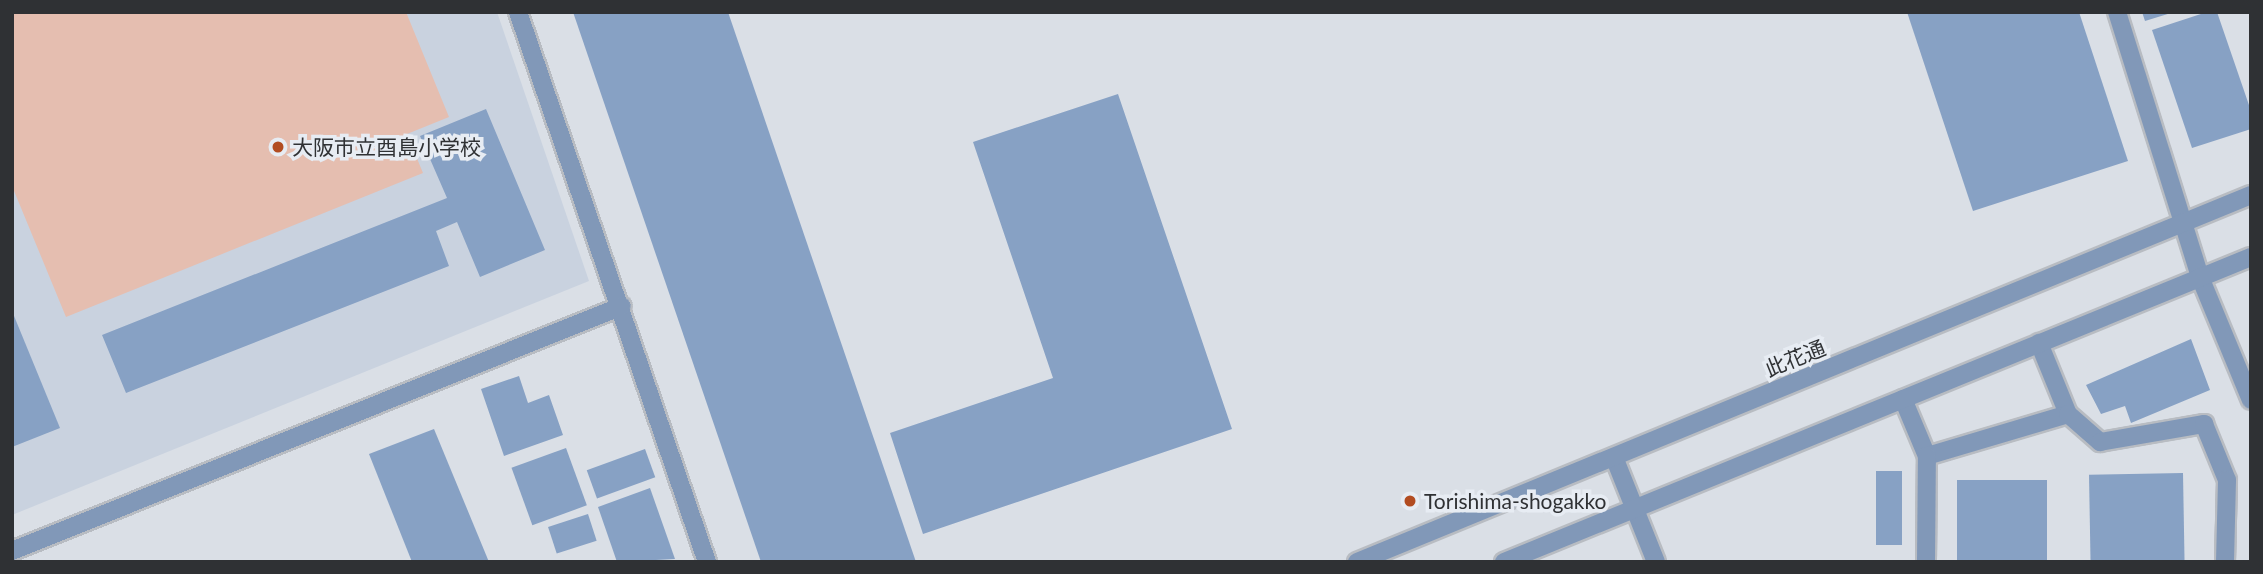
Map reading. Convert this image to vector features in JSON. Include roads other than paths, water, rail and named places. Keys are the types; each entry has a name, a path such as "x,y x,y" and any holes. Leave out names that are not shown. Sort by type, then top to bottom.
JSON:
{"street":[{"path":"517,12 622,306 707,562"},
{"path":"2117,12 2185,222 2200,277 2249,389"},
{"name":"此花通","path":"1357,562 2251,195"},
{"path":"1504,562 2251,257"},
{"path":"12,551 622,306"},
{"path":"2039,343 2068,414 2100,442 2204,424 2227,480 2225,562"},
{"path":"1903,399 1927,456 1927,562"},
{"path":"1927,456 2068,414"},
{"path":"1614,457 1656,562"}],"place":[{"name":"大阪市立酉島小学校","path":"278,147"},
{"name":"Torishima-shogakko","path":"1410,501"}]}
